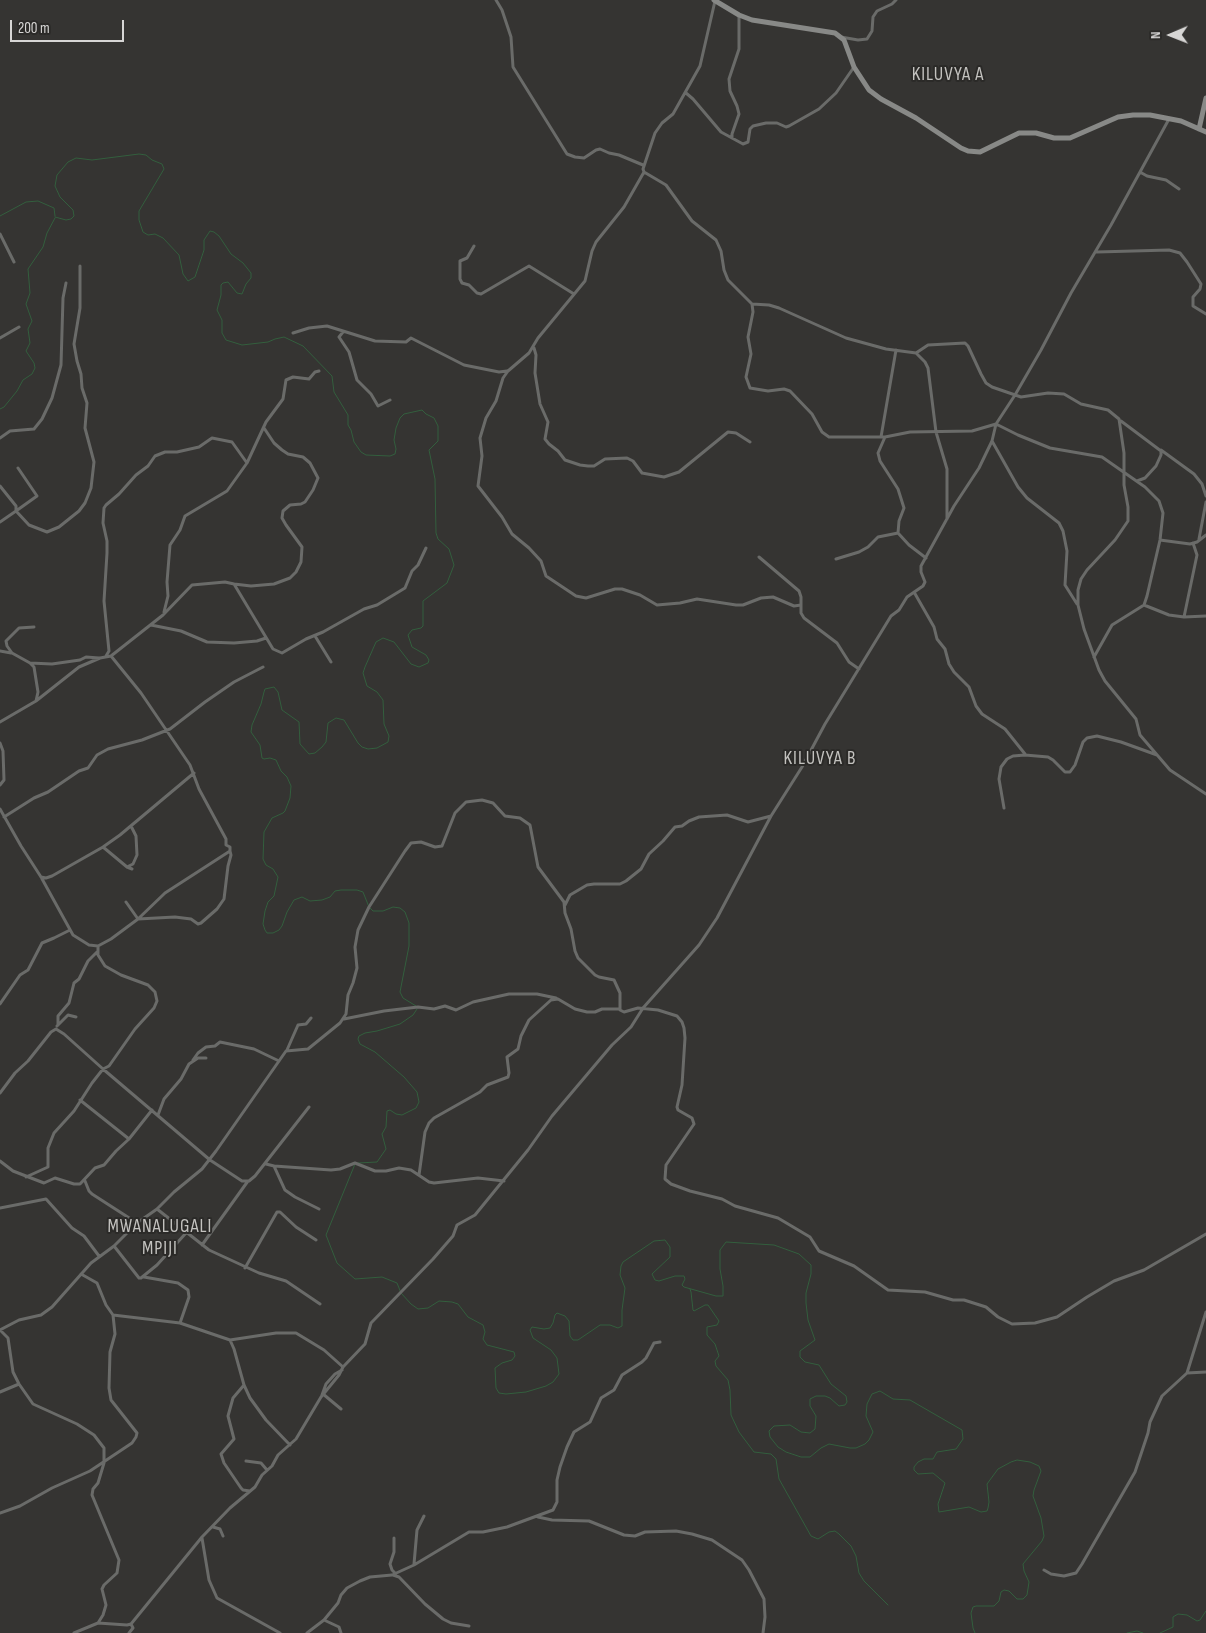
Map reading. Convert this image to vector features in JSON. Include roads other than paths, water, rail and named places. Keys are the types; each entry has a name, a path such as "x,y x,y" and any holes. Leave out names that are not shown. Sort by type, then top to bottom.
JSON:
{"street":[{"path":"496,0 502,10 511,37 513,67 567,154 584,158 600,149 643,165"},
{"path":"801,605 794,606 773,597 761,598 744,605 697,599 657,605 640,595 615,588 586,598 576,596 546,576 541,561 512,534 502,517 479,489 477,484 482,456 480,438 486,418 492,408 503,378 534,347 538,338 586,278 596,242 624,207 644,172 643,165 659,126 672,114 700,66 714,0 739,15 752,20 828,30 840,36 858,40 867,39 872,31 873,17 877,11 896,0"},
{"path":"732,138 739,114 738,106 730,91 728,79 739,49 739,15"},
{"path":"840,36 847,47 854,67 864,84 875,96 916,118 968,151 980,152 1019,133 1036,133 1054,138 1070,138 1124,116 1150,115 1181,121 1206,132"},
{"path":"686,92 721,132 740,143 746,144 750,129 756,124 777,123 786,127 801,120 827,103 854,67"},
{"path":"1199,129 1206,98"},
{"path":"74,1633 98,1624 127,1626 132,1624 202,1537 230,1508 258,1484 262,1474 272,1466 278,1455 296,1439 307,1423 326,1384 365,1344 368,1327 377,1315 433,1259 453,1236 457,1225 475,1215 504,1181 552,1116 612,1045 631,1027 643,1009 699,945 711,928 771,816 802,767 824,724 891,616 899,610 905,598 920,589 925,582 921,570 926,558 979,468 992,441 996,424 1041,350 1169,119"},
{"path":"644,172 666,184 692,222 716,240 721,251 724,270 728,280 752,304 753,312 748,337 751,354 746,377 750,388 768,391 784,389 790,391 812,414 822,432 829,437 883,437 910,432 972,431 996,424 1050,448 1102,457 1124,471 1156,497 1161,506 1162,523 1160,540 1144,605 1112,625 1094,657"},
{"path":"1140,172 1147,176 1166,180 1179,188"},
{"path":"0,234 14,262"},
{"path":"474,246 467,258 460,261 460,279 462,283 469,285 477,293 481,294 529,266 574,294"},
{"path":"1096,252 1169,250 1180,253 1200,284 1200,289 1193,297 1193,306 1206,314"},
{"path":"0,486 29,525 47,532 51,532 79,512 92,488 94,462 85,428 88,408 74,344 80,308 80,266"},
{"path":"0,438 10,431 34,429 42,419 52,398 61,365 63,298 66,283"},
{"path":"752,304 773,306 853,341 916,353 925,362 928,368 936,432 946,469 947,520"},
{"path":"293,333 327,326 375,341 406,342 411,338 464,365 499,372 508,371"},
{"path":"0,338 19,327"},
{"path":"344,331 339,337 349,352 357,380 371,394 378,406 390,400"},
{"path":"916,353 928,345 965,343 986,383 996,389 1027,397 1048,393 1064,394 1080,404 1108,410 1120,421 1194,474 1206,491 1206,496"},
{"path":"534,347 536,354 535,373 540,404 548,422 545,439 565,460 580,465 594,466 605,459 627,458 633,461 642,473 664,478 679,472 728,432 736,433 750,442"},
{"path":"896,350 883,437 878,453 880,461 898,489 904,508 899,521 898,533 909,545 926,558"},
{"path":"163,614 168,596 167,582 170,546 180,530 184,518 225,492 247,463 263,427 283,399 286,380 293,377 309,379 315,372 319,371"},
{"path":"1120,421 1128,521 1115,540 1081,579 1078,590 1078,605 1084,629 1105,681 1136,719 1140,735 1170,770 1206,794"},
{"path":"0,722 36,701 79,667 109,656 150,625 192,586 225,582 251,586 274,584 290,578 296,572 301,562 302,547 282,518 283,512 290,505 305,502 318,478 310,462 282,450 274,443 263,427"},
{"path":"138,919 184,918 191,919 198,924 206,920 224,900 231,855 230,847 226,845 226,839 199,789 194,773 180,748 141,693 109,656 104,601 107,541 103,523 104,508 136,475 145,469 155,456 165,452 177,452 202,446 212,438 232,442 247,463"},
{"path":"992,441 1018,487 1059,524 1063,531 1067,551 1065,585 1078,605"},
{"path":"1137,481 1145,478 1156,466 1160,457 1160,449"},
{"path":"0,522 36,496 18,468"},
{"path":"1145,478 1145,487"},
{"path":"1199,540 1206,502"},
{"path":"836,558 859,552 868,547 878,537 898,533"},
{"path":"1160,540 1193,543 1206,535"},
{"path":"1184,617 1196,555 1193,543"},
{"path":"234,584 273,649 282,653 405,588 412,571 418,565 426,548"},
{"path":"759,557 799,590 804,618 837,643 849,662 859,669"},
{"path":"914,592 934,627 937,639 945,649 949,664 969,687 976,706 982,714 1006,728 1025,755"},
{"path":"1144,605 1168,615 1184,617 1206,616"},
{"path":"150,625 181,631 207,642 234,643 257,641 266,638"},
{"path":"12,653 7,646 6,641 8,638 19,628 34,627"},
{"path":"315,636 330,662"},
{"path":"0,651 12,653 30,663 52,664 80,660 86,657 100,658"},
{"path":"30,663 36,672 38,692 36,701"},
{"path":"4,817 34,798 48,792 79,770 88,768 98,755 108,749 142,740 173,727 234,682 263,667"},
{"path":"1004,808 999,778 1001,767 1007,759 1013,756 1048,757 1065,772 1070,772 1087,738 1097,736 1122,742 1158,755"},
{"path":"0,743 3,751 4,780 0,785"},
{"path":"41,877 52,876 103,847 194,773"},
{"path":"286,1051 308,1049 336,1027 343,1019 348,995 357,968 355,947 358,930 369,907 411,843 421,842 435,847 442,846 455,813 466,802 482,800 493,803 505,816 520,818 530,824 538,867 565,905 578,958 595,975 614,980 620,993 619,1009"},
{"path":"0,810 41,877 70,930 80,940 89,945 98,946 111,939 138,919 158,898 230,851"},
{"path":"565,905 570,895 587,885 620,884 626,881 641,869 649,854 675,827 682,826 688,821 699,817 727,815 748,822 771,816"},
{"path":"127,867 133,864 137,855 136,836 131,826"},
{"path":"103,847 132,869"},
{"path":"126,902 138,919"},
{"path":"0,1004 20,975 28,970 42,942 70,930"},
{"path":"26,1176 48,1167 48,1148 54,1133 68,1118 104,1069 112,1062 135,1029 154,1008 157,1001 155,992 148,985 121,975 105,966 97,952 98,946"},
{"path":"57,1027 58,1016 69,1003 70,992 74,983 79,979 88,961 97,952"},
{"path":"343,1019 418,1007 434,1009 445,1006 456,1010 473,1002 509,994 537,994 556,998 575,1009 584,1011 619,1009 623,1012 637,1008 658,1010 677,1016 684,1028 682,1085 677,1108 692,1118 694,1124 666,1165 664,1175 667,1182 690,1191 722,1199 735,1206 778,1218 810,1237 819,1251 854,1266 888,1290 925,1292 950,1299 964,1300 986,1307 1005,1322 1017,1324 1035,1323 1057,1317 1114,1281 1144,1270 1206,1234"},
{"path":"420,1175 425,1132 429,1123 434,1118 480,1092 488,1085 508,1077 510,1073 507,1057 518,1049 529,1020 556,998"},
{"path":"0,1093 16,1072 68,1015 76,1017"},
{"path":"98,1624 106,1605 102,1589 118,1570 118,1555 92,1494 93,1489 98,1483 104,1463 104,1448 94,1435 70,1420 33,1404 19,1384 10,1360 8,1338 0,1330 19,1320 47,1311 99,1256 114,1246 137,1223 157,1209 210,1160 286,1051 298,1025 306,1024 311,1018"},
{"path":"57,1027 210,1160 240,1181 249,1180"},
{"path":"158,1115 167,1093 181,1079 198,1053 206,1047 215,1046 222,1042 234,1046 254,1048 279,1061"},
{"path":"193,1060 206,1058"},
{"path":"80,1100 129,1139"},
{"path":"202,1245 249,1180 265,1164 309,1108"},
{"path":"0,1161 13,1171 44,1182 55,1178 80,1184 85,1181 94,1168 104,1164 129,1139 152,1110"},
{"path":"265,1164 331,1170 356,1163 375,1171 399,1168 411,1170 428,1182 434,1183 478,1178 504,1181"},
{"path":"274,1166 285,1190 318,1209"},
{"path":"85,1181 92,1194 137,1223"},
{"path":"0,1208 15,1207 32,1201 46,1199 72,1228 84,1236 99,1256"},
{"path":"157,1209 218,1256 245,1268 286,1281 320,1304"},
{"path":"245,1268 277,1212 280,1212 296,1227 316,1240"},
{"path":"144,1277 186,1232"},
{"path":"114,1246 138,1278 144,1277 178,1283 188,1290 189,1297 180,1323"},
{"path":"0,1513 20,1506 104,1463 132,1443 138,1433 111,1400 109,1366 110,1352 115,1334 113,1315 106,1305 97,1283 81,1274"},
{"path":"1044,1570 1050,1574 1064,1576 1076,1573 1082,1564 1136,1472 1150,1422 1162,1396 1187,1373 1206,1312"},
{"path":"113,1315 180,1323 230,1340 276,1333 296,1333 324,1350 342,1369"},
{"path":"230,1340 244,1385 258,1410 290,1445"},
{"path":"307,1633 324,1620 338,1603 346,1588 370,1578 394,1574 414,1565 469,1532 483,1532 548,1513 556,1506 557,1480 564,1454 574,1432 590,1422 601,1398 614,1390 622,1375 642,1362 655,1342 660,1342"},
{"path":"1187,1373 1206,1372"},
{"path":"0,1392 19,1384"},
{"path":"244,1385 233,1398 228,1416 234,1439 221,1454 224,1463 241,1488 251,1491"},
{"path":"322,1395 341,1409"},
{"path":"246,1461 261,1463 267,1470"},
{"path":"414,1565 417,1530 424,1516"},
{"path":"537,1516 552,1520 590,1521 624,1535 635,1536 645,1532 676,1531 712,1540 742,1560 749,1570 764,1599 765,1617 763,1633"},
{"path":"212,1527 220,1529 223,1536"},
{"path":"202,1537 209,1580 216,1598 280,1633"},
{"path":"394,1538 394,1552 390,1564 394,1574 443,1619 451,1623 469,1626"},
{"path":"324,1620 339,1627 341,1633"},
{"path":"129,1633 133,1628 132,1624"}],"waterway":[{"path":"55,217 66,220 74,216 73,210 60,197 55,186 57,175 68,162 76,158 92,160 139,154 146,155 162,164 164,169 139,211 139,220 143,232 148,235 155,234 163,238 179,255 183,274 188,281 195,277 204,250 204,240 210,231 219,236 231,254 243,263 251,273 251,278 242,294 237,293 228,282 221,285 221,295 217,310 222,320 222,333 226,340 242,345 268,342 284,337 303,346 332,376 334,392 348,415 348,425 354,442 361,452 366,455 390,456 395,454 394,440 396,428 404,414 422,410 434,418 438,426 438,441 429,450 435,479 436,533 438,539 449,549 454,565 447,583 423,601 423,626 412,630 408,635 412,647 426,655 429,660 428,663 419,667 411,664 394,642 383,638 376,642 365,667 363,673 367,686 377,692 383,700 384,724 389,736 388,742 377,748 368,749 362,747 344,720 336,718 328,723 326,742 315,753 309,754 300,744 299,722 282,710 278,692 274,687 265,689 251,732 260,745 262,758 276,760 291,786 290,798 285,811 272,818 264,832 263,859 266,865 273,869 278,877 274,896 268,902 265,911 263,924 265,930 267,933 279,930 294,900 302,897 310,901 322,900 330,897 335,891 341,890 363,892 369,907 373,911 383,911 393,907 400,908 405,912 409,923 409,946 400,992 403,998 416,1006"},
{"path":"0,216 26,202 38,201 54,208 55,216"},
{"path":"0,409 4,407 23,380 32,374 35,368 26,351 30,343 28,329 32,321 26,304 30,293 28,269 43,247 47,233 55,218"},
{"path":"358,1163 377,1162 386,1149 382,1134 386,1127 387,1111 390,1110 402,1115 416,1108 419,1102 417,1092 404,1077 375,1052 360,1044 359,1036 400,1024 413,1015 417,1009"},
{"path":"355,1164 326,1235 337,1263 355,1279 382,1277 397,1283 401,1293 418,1309 428,1308 439,1301 458,1304 468,1317 483,1325 485,1332 483,1339 487,1345 514,1352 515,1356 512,1360 502,1363 495,1368 496,1388 499,1393 526,1392 546,1386 553,1382 559,1374 557,1358 551,1350 533,1338 530,1330 532,1327 550,1328 557,1313 565,1316 569,1321 570,1336 573,1340 578,1340 600,1325 610,1325 618,1328 622,1326 625,1288 620,1275 621,1266 623,1262 654,1241 665,1240 670,1247 670,1257 652,1274 655,1280 659,1281 675,1276 684,1276 685,1279 682,1285 684,1287 716,1296 723,1296 720,1250 726,1242 774,1245 799,1254 811,1265 806,1303 808,1320 815,1340 800,1351 800,1357 805,1362 819,1365 831,1384 846,1396 847,1402 845,1405 839,1406 825,1396 816,1396 810,1399 810,1406 816,1416 815,1429 810,1433 801,1432 790,1425 774,1426 769,1431 770,1437 778,1447 801,1457 810,1457 829,1444 850,1448 856,1448 865,1444 873,1432 866,1416 867,1404 872,1394 880,1391 893,1399 910,1400 962,1430 963,1439 956,1449 937,1452 933,1459 924,1459 914,1467 918,1474 933,1473 945,1483 938,1504 939,1512 969,1507 981,1512 987,1511 989,1502 987,1484 998,1469 1017,1460 1039,1466 1041,1471 1033,1496 1041,1518 1044,1536 1023,1564 1029,1582 1027,1595 1023,1599 1017,1599 1009,1591 1004,1590 1001,1592 999,1601 994,1606 973,1607 971,1613 975,1633"},
{"path":"690,1289 693,1310 708,1305 719,1321 717,1325 707,1327 707,1335 715,1344 719,1356 715,1361 716,1366 728,1380 731,1415 739,1432 754,1452 771,1454 776,1459 779,1479 811,1536 818,1539 829,1532 835,1531 839,1534 851,1546 856,1556 859,1573 864,1581 888,1605"},
{"path":"1160,1633 1173,1627 1173,1617 1178,1614 1187,1615 1197,1621 1200,1620 1206,1611"},
{"path":"1127,1633 1137,1631 1143,1633"}],"district":[{"name":"KILUVYA A","path":"948,75"},
{"name":"KILUVYA B","path":"820,759"},
{"name":"MWANALUGALI MPIJI","path":"160,1238"}]}
